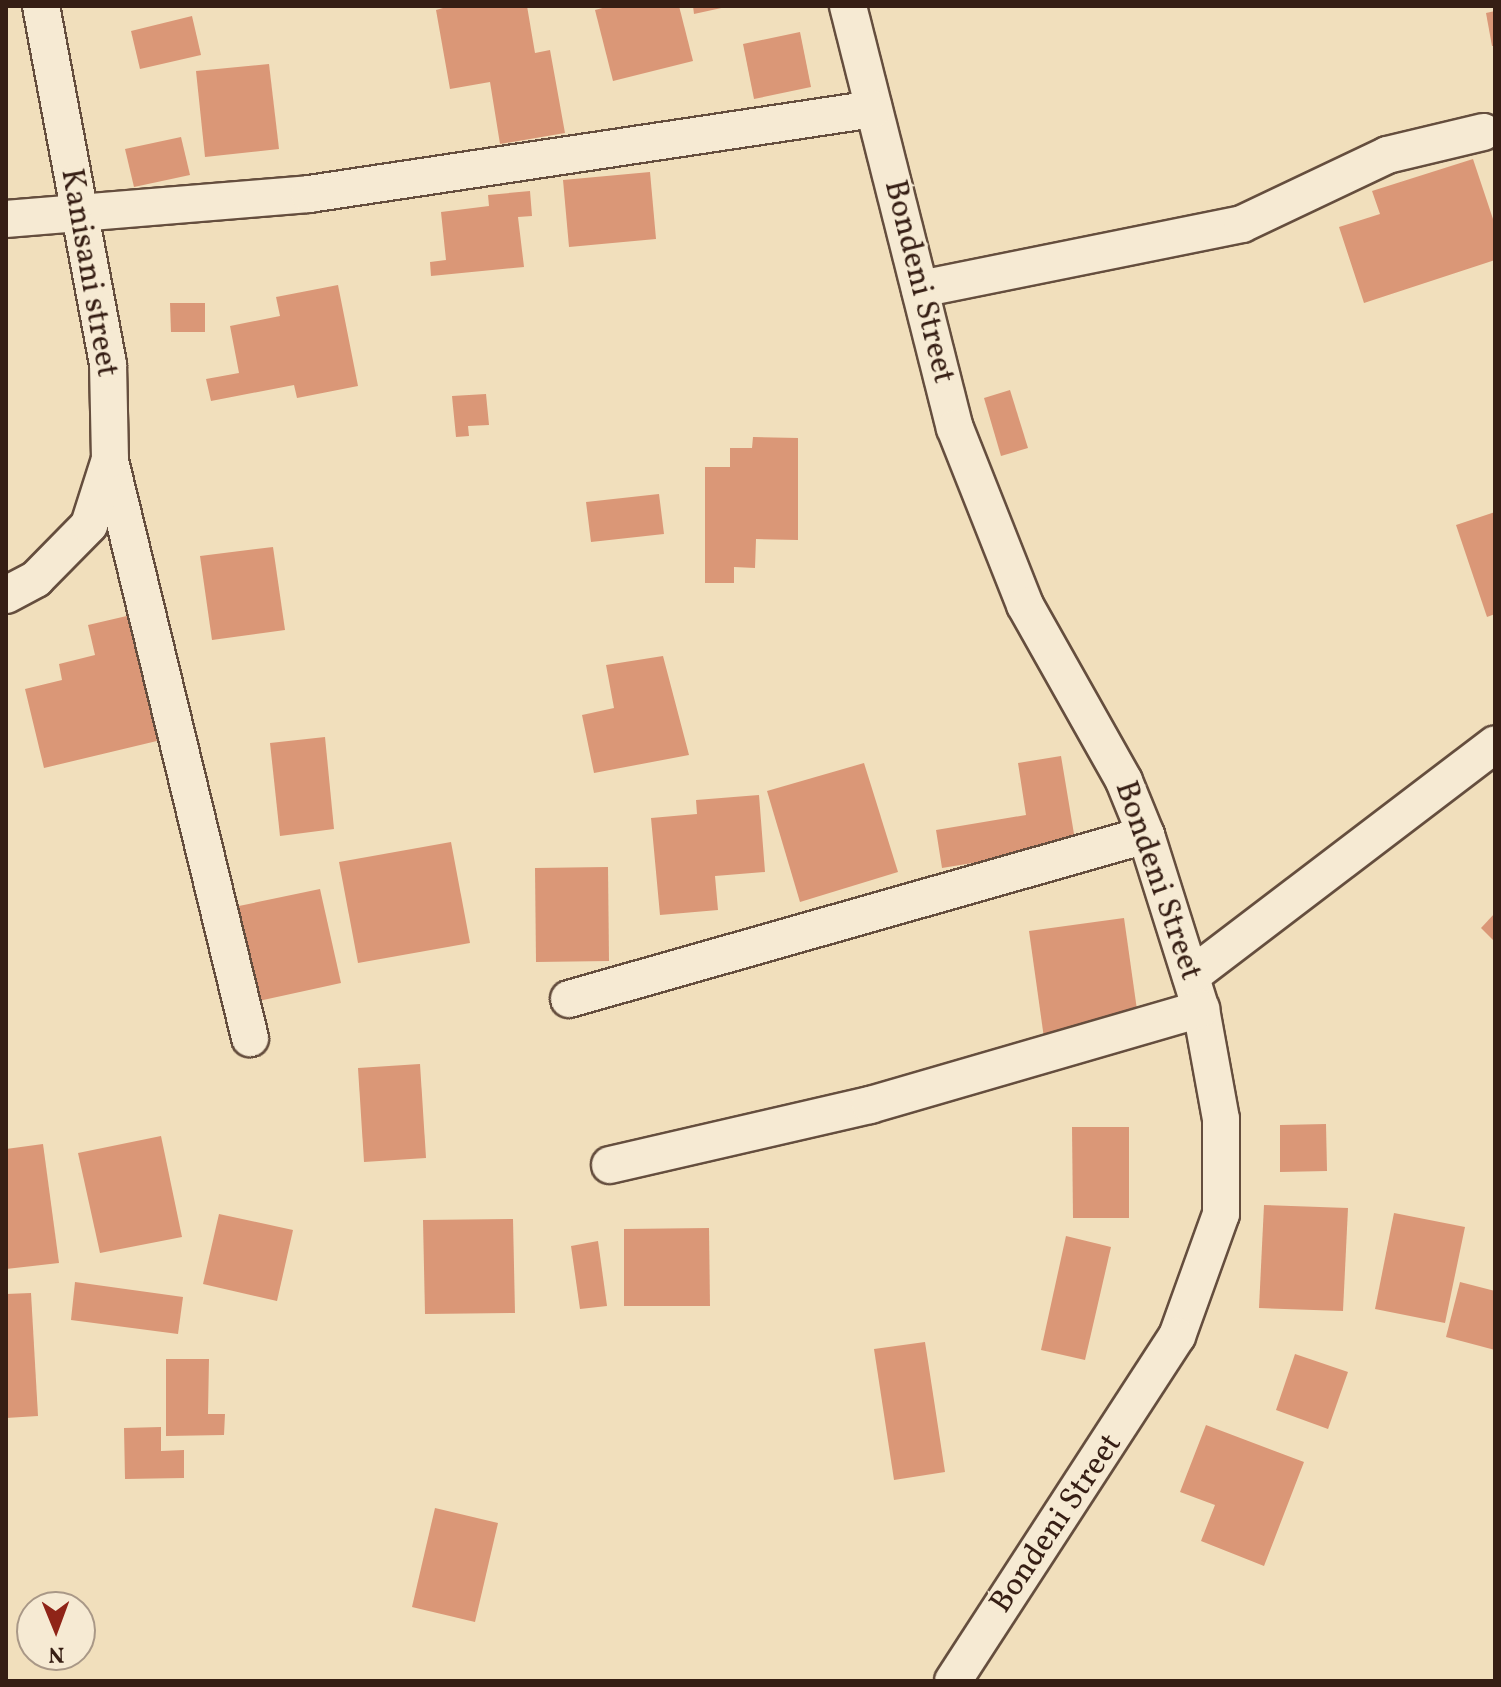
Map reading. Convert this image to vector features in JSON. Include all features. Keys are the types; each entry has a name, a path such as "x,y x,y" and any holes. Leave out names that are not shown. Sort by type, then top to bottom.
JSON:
{"street":[{"name":"Kanisani street","path":"6,595 36,579 89,525 110,459 108,364 77,212 41,6"},
{"name":"Bondeni Street","path":"848,6 955,428 1025,605 1124,781 1146,835 1196,992 1221,1119 1221,1214 1182,1322 1126,1421 953,1681"},
{"path":"6,219 309,194 874,109"},
{"path":"920,289 1242,224 1387,155 1483,132"},
{"path":"110,459 250,1038"},
{"path":"610,1165 870,1105 1196,992 1495,744"},
{"path":"569,999 1146,835"}],"building":[{"path":"450,6 527,6 535,53 550,50 565,133 500,144 490,82 450,89 436,10"},
{"path":"610,6 679,6 693,61 613,81 595,10"},
{"path":"693,6 726,6 726,7 694,14"},
{"path":"1495,11 1495,46 1492,46 1486,13"},
{"path":"192,16 201,55 140,69 131,31"},
{"path":"800,32 811,87 754,99 743,44"},
{"path":"269,64 279,149 205,157 196,71"},
{"path":"181,137 190,175 134,187 125,149"},
{"path":"1473,159 1495,225 1495,260 1364,303 1339,227 1380,214 1372,191"},
{"path":"650,172 656,239 569,247 563,180"},
{"path":"530,191 532,216 518,217 524,267 431,276 430,262 446,260 441,212 489,206 488,195"},
{"path":"338,285 358,386 297,398 294,385 211,401 206,379 239,373 230,326 280,316 276,297"},
{"path":"170,303 205,303 205,332 171,332"},
{"path":"1010,390 1028,448 1001,456 984,398"},
{"path":"486,394 489,425 468,426 469,436 456,437 452,396"},
{"path":"753,437 798,438 798,540 756,539 755,568 734,567 734,583 705,583 705,467 730,467 730,448 752,448"},
{"path":"659,494 664,534 591,542 586,502"},
{"path":"1495,512 1495,614 1487,617 1456,525"},
{"path":"273,547 285,630 212,640 200,556"},
{"path":"131,615 161,740 44,768 25,689 62,680 59,664 95,655 88,625"},
{"path":"663,656 689,755 594,773 582,715 614,708 606,665"},
{"path":"325,737 334,829 280,836 270,743"},
{"path":"1061,756 1076,846 942,868 936,830 1026,815 1018,763"},
{"path":"864,763 898,872 800,902 767,791"},
{"path":"759,795 765,872 715,876 718,910 660,915 651,818 697,814 696,800"},
{"path":"451,842 470,943 358,963 339,862"},
{"path":"608,867 609,961 536,962 535,868"},
{"path":"320,889 341,983 254,1002 234,907"},
{"path":"1495,913 1495,942 1481,928"},
{"path":"1124,918 1139,1024 1044,1038 1029,931"},
{"path":"420,1064 426,1158 364,1162 358,1068"},
{"path":"1326,1124 1327,1171 1280,1172 1280,1125"},
{"path":"1072,1127 1129,1127 1129,1218 1073,1218"},
{"path":"161,1136 182,1237 100,1253 78,1153"},
{"path":"43,1144 59,1263 6,1269 6,1149"},
{"path":"1264,1205 1348,1208 1343,1311 1259,1308"},
{"path":"1394,1213 1465,1227 1445,1323 1375,1309"},
{"path":"219,1214 293,1230 277,1301 203,1284"},
{"path":"513,1219 515,1313 425,1314 423,1220"},
{"path":"709,1228 710,1306 624,1306 624,1229"},
{"path":"1066,1236 1111,1247 1085,1360 1041,1350"},
{"path":"598,1241 607,1306 580,1309 571,1246"},
{"path":"75,1282 183,1297 178,1334 71,1320"},
{"path":"1460,1282 1495,1291 1495,1350 1446,1337"},
{"path":"31,1293 38,1416 6,1418 6,1294"},
{"path":"925,1342 945,1472 894,1480 874,1349"},
{"path":"1295,1354 1348,1372 1328,1429 1276,1410"},
{"path":"166,1359 209,1359 208,1414 225,1414 224,1435 166,1436"},
{"path":"1206,1425 1304,1462 1264,1566 1201,1541 1215,1505 1180,1492"},
{"path":"161,1427 161,1451 184,1450 184,1478 125,1479 124,1428"},
{"path":"435,1508 498,1523 475,1622 412,1607"}]}
